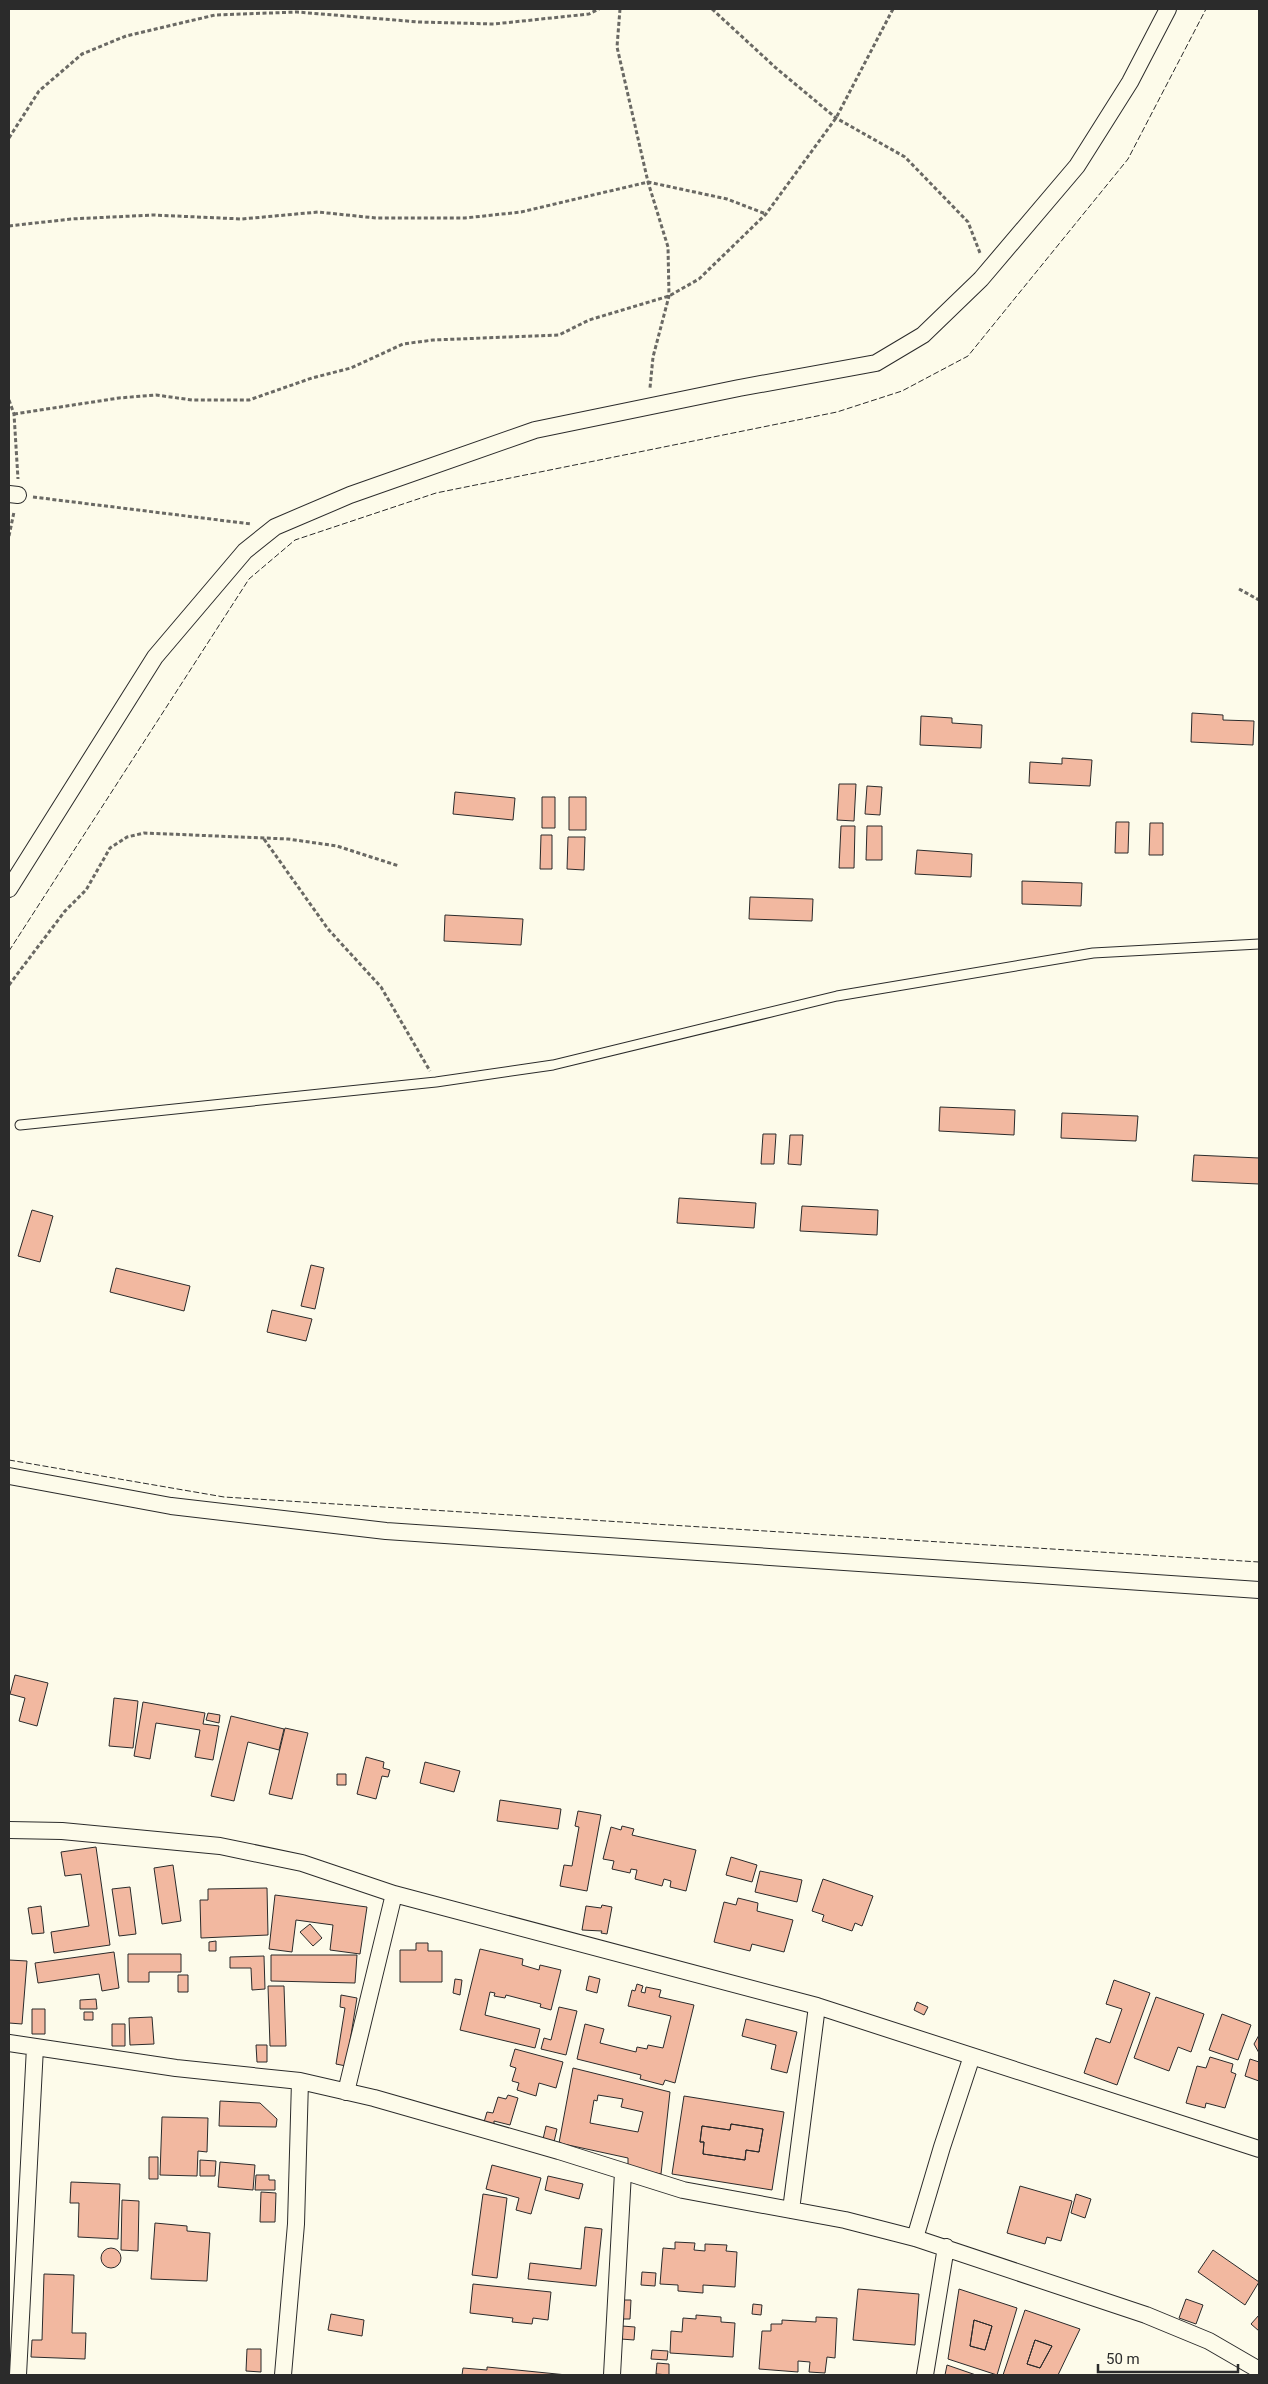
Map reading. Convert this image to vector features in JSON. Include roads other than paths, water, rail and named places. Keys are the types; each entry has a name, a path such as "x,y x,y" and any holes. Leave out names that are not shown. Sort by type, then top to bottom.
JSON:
{"street":[{"path":"9,889 155,657 245,551 275,527 350,495 535,430 649,406 876,363 924,335 987,272 1077,166 1130,82 1168,9"},
{"path":"9,1476 171,1506 386,1531 1259,1590"},
{"path":"9,1830 62,1831 220,1846 302,1863 394,1894 817,2006 1259,2149"},
{"path":"346,2092 394,1894"},
{"path":"791,2210 817,2006"},
{"path":"9,2043 176,2068 300,2081 559,2151 683,2190 845,2220 916,2238 1146,2315 1209,2341 1259,2370"},
{"path":"18,2375 35,2047"},
{"path":"916,2238 942,2147 972,2056"},
{"path":"272,2375 284,2369 296,2224 300,2081"},
{"path":"612,2375 623,2172"},
{"path":"925,2375 946,2247"}],"lane":[{"path":"20,1125 436,1082 553,1065 837,996 1093,954 1259,944"}]}
